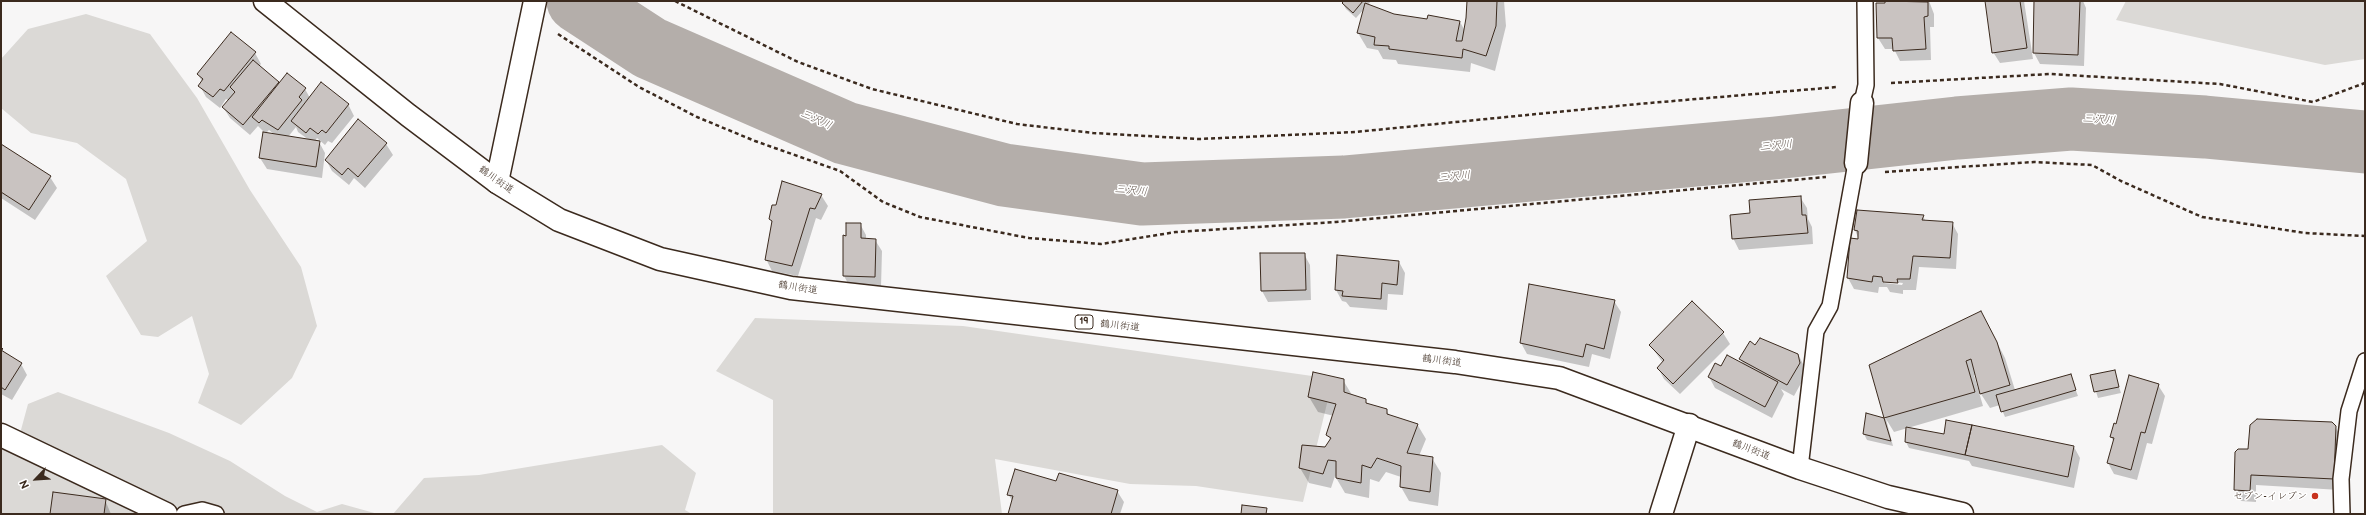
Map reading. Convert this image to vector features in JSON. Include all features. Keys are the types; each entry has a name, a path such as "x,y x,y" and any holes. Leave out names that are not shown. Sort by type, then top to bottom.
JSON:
{"main road":[{"name":"鶴川街道","path":"265,1 408,115 497,182 559,220 660,259 791,288 1455,362 1559,378 1689,425 1800,468 1888,497 1962,514"},
{"path":"497,182 533,9"},
{"path":"1854,169 1864,94"},
{"path":"1661,514 1689,425"},
{"path":"1,435 166,514"}],"lane":[{"path":"1864,94 1865,1"},
{"path":"1800,468 1816,331 1830,306 1854,169"},
{"path":"2342,514 2341,479 2348,411 2365,361"},
{"path":"184,514 202,510 216,514"}],"path":[{"path":"675,1 798,62 872,89 1016,124 1094,133 1199,140 1355,132 1630,104 1864,94 2050,74 2220,84 2313,102 2365,83"},
{"path":"533,9 639,87 726,129 840,171 883,202 920,216 1029,238 1101,244 1176,232 1336,222 1854,169 2034,162 2092,166 2120,181 2202,217 2305,233 2365,236"}],"shaded area":[{"path":"2126,1 2365,1 2365,59 2325,65 2116,20"},
{"path":"86,14 150,34 197,98 250,190 301,267 317,326 292,378 241,425 198,403 209,374 192,316 158,337 141,335 106,276 147,241 126,179 77,143 31,133 1,108 1,59 28,29"},
{"path":"755,318 963,326 1333,379 1303,502 1196,486 1130,484 995,459 1002,514 773,514 773,400 716,371"},
{"path":"58,392 169,433 230,461 285,496 317,512 342,504 378,514 1,514 1,447 15,452 28,404"},
{"path":"662,445 696,473 685,510 692,514 393,514 424,478 479,475"}],"building":[{"path":"1344,1 1363,1 1353,13 1342,3"},
{"path":"1467,1 1497,1 1496,26 1486,56 1463,49 1462,58 1389,49 1389,46 1374,45 1375,37 1357,33 1365,3 1394,14 1427,19 1428,15 1460,21 1456,41 1462,41"},
{"path":"1885,1 1928,2 1928,16 1924,17 1926,49 1893,51 1892,38 1877,38 1876,3 1885,3"},
{"path":"1985,1 2020,1 2027,48 1992,53"},
{"path":"2034,1 2080,1 2078,55 2033,53"},
{"path":"231,32 256,52 224,91 220,89 213,97 198,86 203,79 197,74"},
{"path":"253,60 279,82 243,125 222,107 235,92 230,87"},
{"path":"287,73 306,88 299,97 302,100 278,130 262,120 259,123 252,117"},
{"path":"321,82 349,104 326,133 322,130 318,134 310,128 306,133 291,121"},
{"path":"358,119 387,143 358,177 348,168 342,175 325,160"},
{"path":"263,132 320,141 316,167 259,158"},
{"path":"1,144 51,176 29,210 1,192"},
{"path":"782,181 822,194 815,209 810,208 792,266 765,260 772,221 769,219 772,205 776,205"},
{"path":"1801,196 1802,215 1806,215 1808,233 1732,239 1730,215 1750,213 1749,200"},
{"path":"1857,210 1924,215 1922,220 1953,222 1950,258 1913,256 1910,279 1897,279 1898,283 1883,282 1882,277 1873,276 1872,282 1847,278 1850,238 1858,239 1858,231 1854,230"},
{"path":"846,223 861,223 861,238 876,239 875,277 843,276 843,235 846,236"},
{"path":"1260,253 1305,253 1306,290 1261,291"},
{"path":"1337,255 1399,261 1397,285 1382,283 1381,299 1342,296 1343,291 1335,290"},
{"path":"1529,284 1615,300 1604,349 1586,344 1583,357 1520,343"},
{"path":"1692,301 1724,332 1673,384 1657,368 1664,360 1649,345"},
{"path":"1981,311 1997,342 2010,385 1980,394 1971,359 1966,361 1975,392 1884,418 1869,365"},
{"path":"1760,338 1798,354 1800,363 1787,385 1739,359 1750,341 1755,345"},
{"path":"1,350 22,363 5,390 1,387"},
{"path":"1727,355 1778,382 1765,407 1708,377 1715,363 1721,366"},
{"path":"2115,370 2119,387 2094,392 2090,375"},
{"path":"1313,372 1344,379 1344,392 1366,399 1366,403 1387,409 1387,414 1418,424 1407,453 1433,457 1430,492 1400,487 1401,466 1377,458 1371,468 1362,465 1361,483 1336,478 1336,461 1328,460 1323,474 1299,468 1302,445 1325,447 1331,438 1326,435 1336,404 1308,397"},
{"path":"2071,374 2076,390 2001,412 1996,395"},
{"path":"2129,375 2159,384 2145,433 2141,432 2131,470 2107,463 2114,438 2110,437 2114,423 2116,424"},
{"path":"1866,413 1884,418 1891,441 1863,434"},
{"path":"2257,419 2332,422 2336,426 2334,479 2251,475 2250,491 2234,490 2235,452 2238,449 2248,449 2250,425"},
{"path":"1946,420 1972,425 1965,455 1905,442 1906,427 1944,434"},
{"path":"1972,425 2074,446 2068,477 1965,455"},
{"path":"1015,469 1056,481 1059,473 1118,490 1111,514 1008,514 1013,496 1007,495"},
{"path":"53,492 106,499 104,514 50,514"},
{"path":"1242,505 1267,508 1266,514 1241,514"}],"waterway":[{"name":"三沢川","path":"578,1 650,48 845,133 1004,175 1142,194 1344,187 1775,148 1957,128 2071,119 2205,127 2365,142"}],"place":[{"name":"セブン-イレブン","path":"2315,496"}]}
